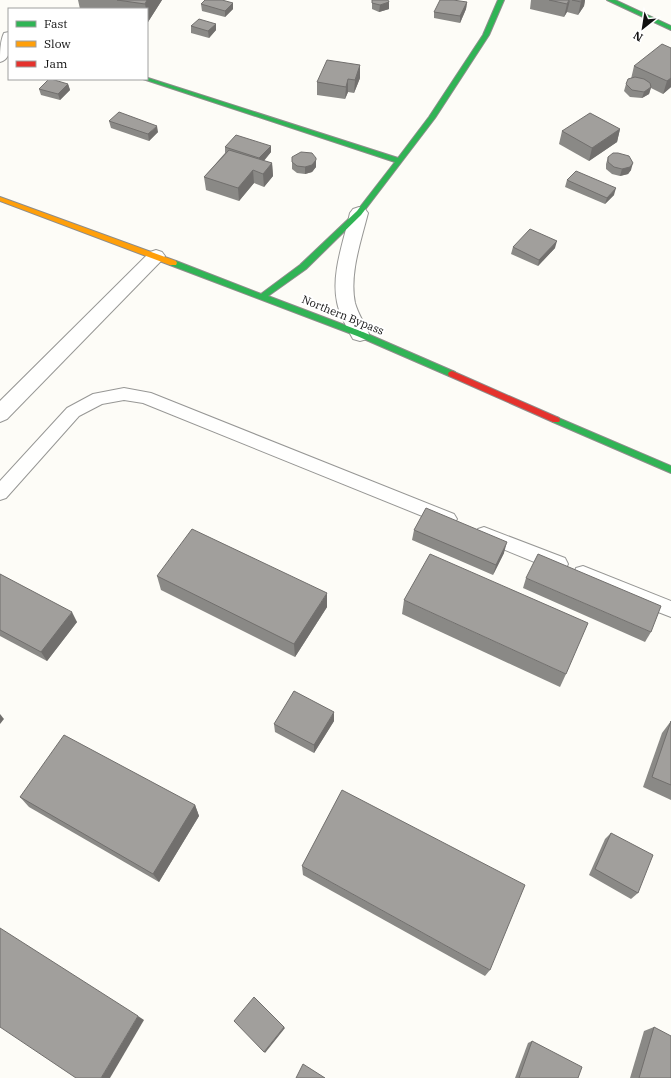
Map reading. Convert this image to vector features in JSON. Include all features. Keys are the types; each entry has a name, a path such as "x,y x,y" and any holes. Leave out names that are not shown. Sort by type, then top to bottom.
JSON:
{"street":[{"path":"263,296 303,267 359,213 432,118 486,35 501,0"},
{"path":"610,0 671,28"},
{"path":"0,23 8,34"},
{"path":"0,58 5,52 8,39"},
{"path":"148,80 399,161"},
{"name":"Northern Bypass","path":"0,199 263,296 360,334 671,470"},
{"path":"359,213 349,253 346,280 346,302 360,334"},
{"path":"0,414 156,256"}],"lane":[{"path":"0,493 73,412 99,398 124,394 145,397 671,609"}],"building":[{"path":"117,0 147,0 145,4"},
{"path":"205,0 222,0 233,3 225,11 201,4"},
{"path":"372,0 388,0 389,2 380,5 372,3"},
{"path":"440,0 467,2 460,16 434,12"},
{"path":"549,0 569,0 567,4"},
{"path":"199,19 216,24 208,31 191,26"},
{"path":"662,44 671,48 671,78 667,81 634,66"},
{"path":"327,60 360,65 355,80 348,79 346,87 317,82"},
{"path":"635,77 644,79 650,83 651,87 644,92 632,90 626,84 628,79"},
{"path":"48,80 54,80 68,84 58,94 39,89"},
{"path":"119,112 157,126 148,134 109,121"},
{"path":"590,113 620,129 592,148 562,131"},
{"path":"236,135 271,146 259,158 225,147"},
{"path":"229,150 272,163 263,174 253,170 238,188 204,177"},
{"path":"301,152 312,153 316,160 312,165 305,167 297,166 292,162 292,157"},
{"path":"613,153 629,156 633,163 630,167 622,169 614,167 608,162 608,157"},
{"path":"576,171 616,188 607,198 567,180"},
{"path":"530,229 557,241 539,260 513,247"},
{"path":"426,508 507,542 496,565 414,530"},
{"path":"192,529 327,593 294,644 157,576"},
{"path":"430,554 588,623 566,674 404,600"},
{"path":"538,554 661,606 651,632 526,578"},
{"path":"0,574 72,612 41,652 0,630"},
{"path":"294,691 334,712 314,745 274,724"},
{"path":"671,721 671,785 652,777"},
{"path":"64,735 195,805 153,874 20,797"},
{"path":"342,790 525,885 490,970 302,866"},
{"path":"611,833 653,855 638,893 595,869"},
{"path":"0,928 138,1016 101,1078 76,1078 0,1027"},
{"path":"254,997 284,1027 264,1052 234,1021"},
{"path":"654,1027 671,1036 671,1078 639,1078"},
{"path":"532,1041 582,1067 578,1078 519,1078"},
{"path":"303,1064 325,1078 296,1078"}],"traffic: fast":[{"path":"263,296 303,267 359,213 432,118 486,35 501,0"},
{"path":"610,0 671,28"},
{"path":"148,80 399,161"},
{"path":"173,263 360,334 452,374"},
{"path":"556,420 671,470"}],"traffic: slow":[{"path":"0,199 173,263"}],"traffic: jam":[{"path":"452,374 556,420"}]}
